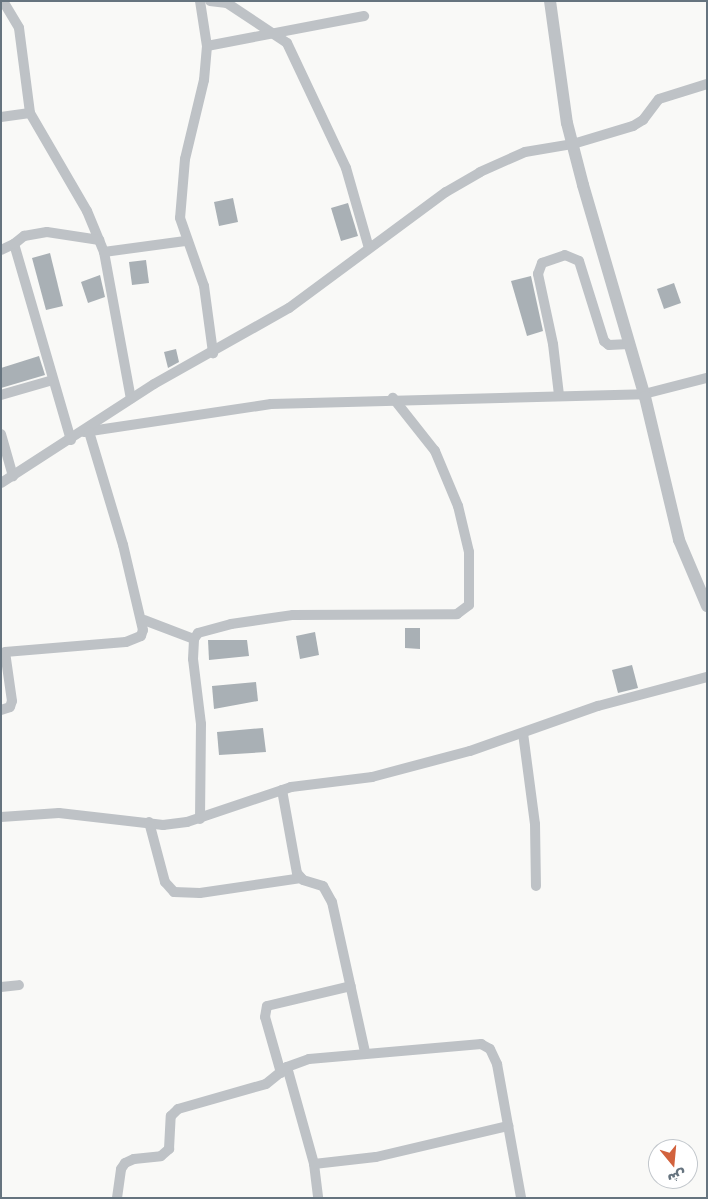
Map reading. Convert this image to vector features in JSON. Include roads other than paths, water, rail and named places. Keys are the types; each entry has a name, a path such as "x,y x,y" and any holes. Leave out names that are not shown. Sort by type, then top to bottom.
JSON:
{"street":[{"path":"3,1 18,28 30,113 87,211 104,252 131,399"},
{"path":"200,1 207,46 204,80 181,184 180,218 185,241 204,286 213,353"},
{"path":"210,1 227,3 287,43 346,168 368,248"},
{"path":"550,1 573,144 644,394 679,540 707,606"},
{"path":"207,46 270,32 364,16"},
{"path":"1,483 86,432 131,399 289,308 368,248 480,172 525,152 573,144 633,126 643,120 659,99 707,84"},
{"path":"1,117 30,113"},
{"path":"1,250 14,244 24,236 47,232 99,240"},
{"path":"104,252 185,241"},
{"path":"14,244 71,440"},
{"path":"559,395 553,344 538,274 542,262 566,255 579,261 604,341 609,345 629,344"},
{"path":"86,432 271,404 393,398 644,394 707,378"},
{"path":"1,395 54,380"},
{"path":"200,820 201,724 194,639 198,633 208,629 293,615 407,612 440,615 457,614 466,609 471,600 470,552 458,506 436,451 393,398"},
{"path":"1,710 10,707 12,701 3,652 136,639 141,636 144,620 86,432"},
{"path":"1,434 13,476"},
{"path":"144,620 194,639"},
{"path":"1,817 67,814 163,824 200,820 282,790 306,784 372,777 523,733 598,706 707,677"},
{"path":"523,733 535,824 536,886"},
{"path":"282,790 296,868 301,878"},
{"path":"149,822 165,882 174,892 200,893 301,878 323,886 332,902 366,1052"},
{"path":"1,987 19,985"},
{"path":"318,1198 314,1164 266,1017 267,1006 273,1002 351,986"},
{"path":"117,1198 121,1170 125,1164 134,1159 160,1156 170,1148 174,1112 266,1084 284,1070 309,1059 366,1052 480,1044 486,1046 497,1064 521,1198"},
{"path":"314,1164 376,1157 508,1126"}]}
